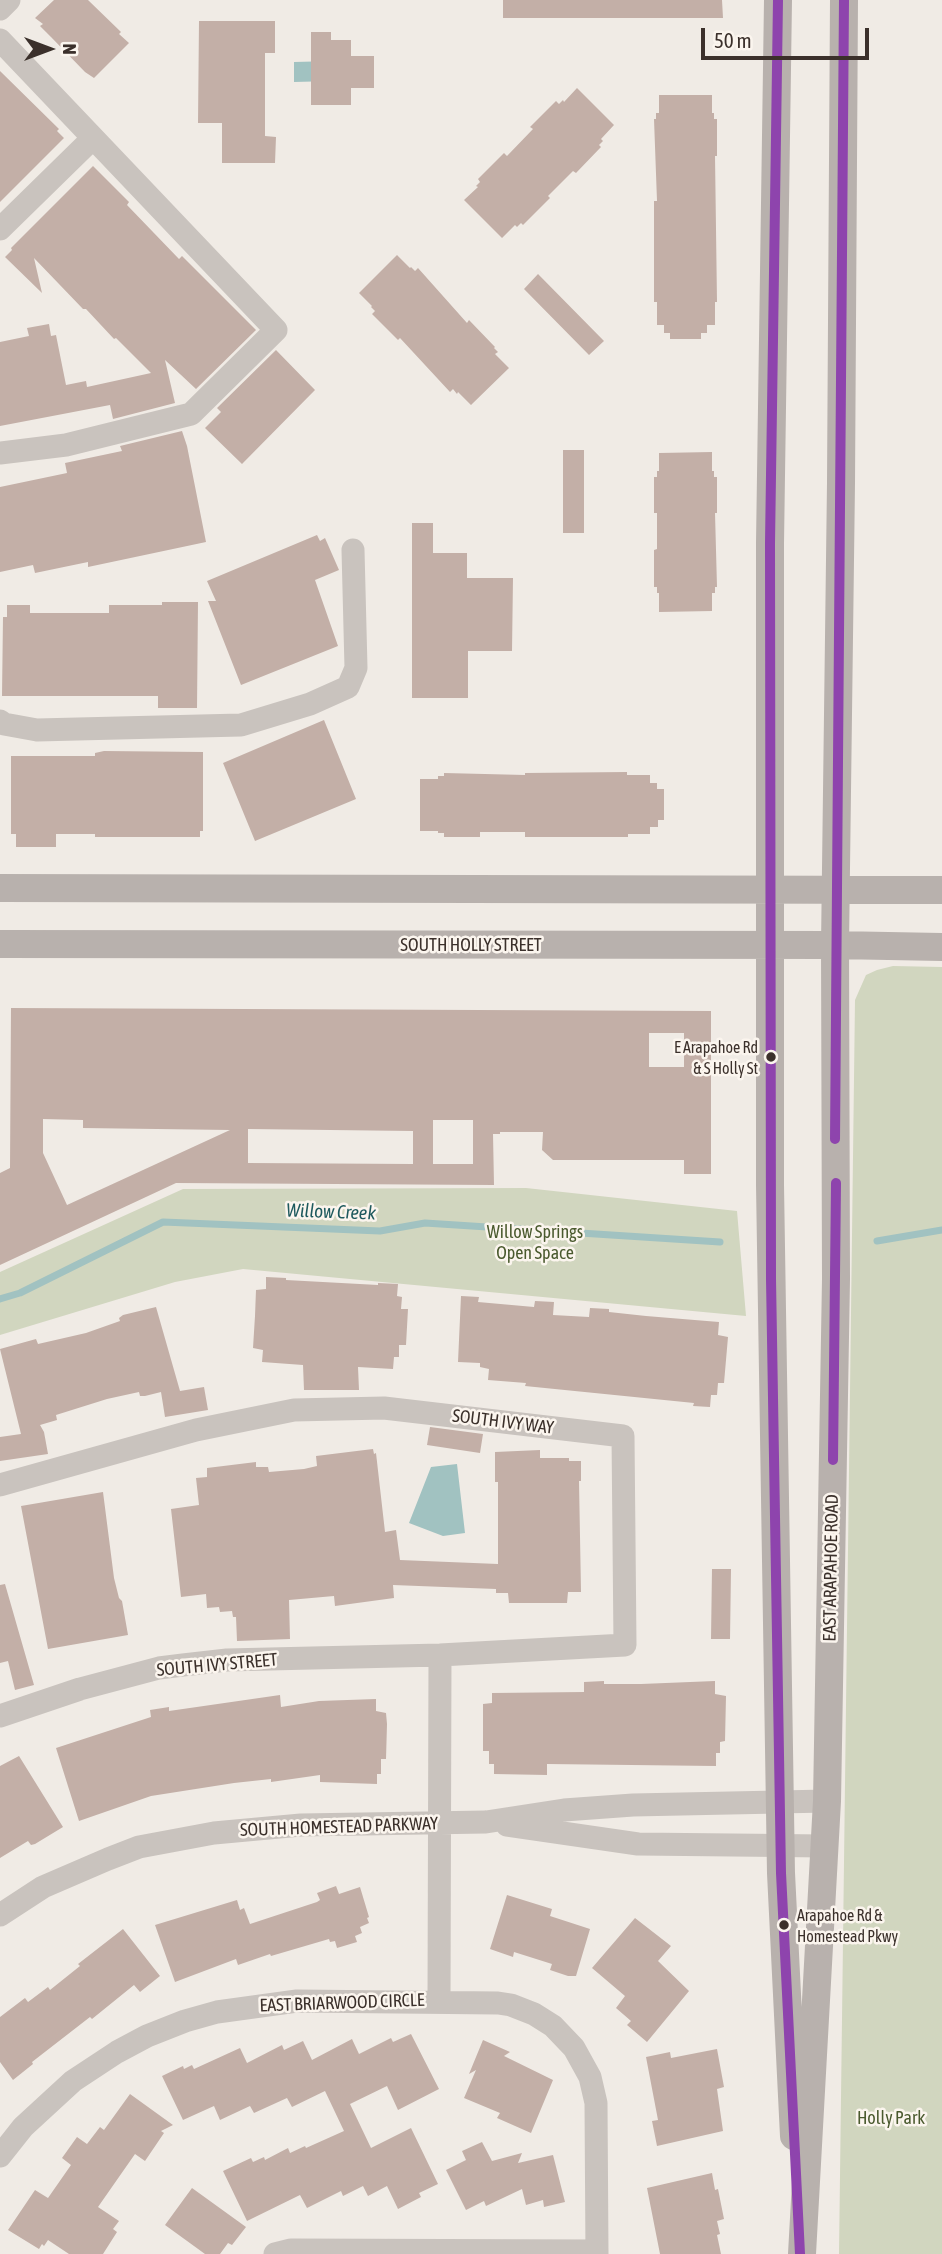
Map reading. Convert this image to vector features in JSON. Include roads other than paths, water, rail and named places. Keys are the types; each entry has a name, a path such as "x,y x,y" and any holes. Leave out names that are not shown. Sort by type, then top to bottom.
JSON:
{"main road":[{"name":"EAST ARAPAHOE ROAD","path":"778,0 770,544 771,1266 780,1846 801,2254"},
{"name":"EAST ARAPAHOE ROAD","path":"801,2254 827,1801 836,1279 835,945 844,0"},
{"path":"0,888 942,890"},
{"name":"SOUTH HOLLY STREET","path":"0,944 942,947"}],"street":[{"path":"0,9 9,0"},
{"path":"0,40 276,330 191,414 66,445 0,453"},
{"path":"0,229 93,138"},
{"path":"0,721 37,730 242,725 310,704 348,687 356,668 352,550"},
{"name":"SOUTH IVY WAY","path":"0,1485 196,1430 294,1410 384,1408 623,1436 625,1645 440,1655"},
{"path":"439,2001 440,1655"},
{"name":"SOUTH IVY STREET","path":"0,1716 80,1689 159,1668 227,1660 440,1655"},
{"name":"SOUTH HOMESTEAD PARKWAY","path":"0,1915 43,1887 139,1847 254,1828 486,1822 564,1810 633,1805 827,1801"},
{"name":"SOUTH HOMESTEAD PARKWAY","path":"486,1822 638,1844 826,1846"},
{"name":"EAST BRIARWOOD CIRCLE","path":"0,2156 23,2127 73,2081 117,2052 147,2036 185,2021 217,2012 297,2001 439,2001 511,2005 534,2014 553,2026 574,2048 590,2077 596,2103 597,2252"},
{"path":"275,2254 291,2250 325,2253 597,2252"}],"water":[{"path":"333,61 333,81 294,82 294,62"},
{"path":"457,1464 465,1533 443,1536 409,1523 431,1467"}],"waterway":[{"name":"Willow Creek","path":"0,1299 20,1293 163,1222 380,1231 425,1223 720,1242"},
{"name":"Willow Creek","path":"877,1241 942,1230"}],"place":[{"name":"E Arapahoe Rd & S Holly St","path":"771,1057"},
{"name":"Arapahoe Rd & Homestead Pkwy","path":"784,1925"}],"park label":[{"name":"Willow Springs Open Space","path":"535,1242"},
{"name":"Holly Park","path":"891,2118"}]}
